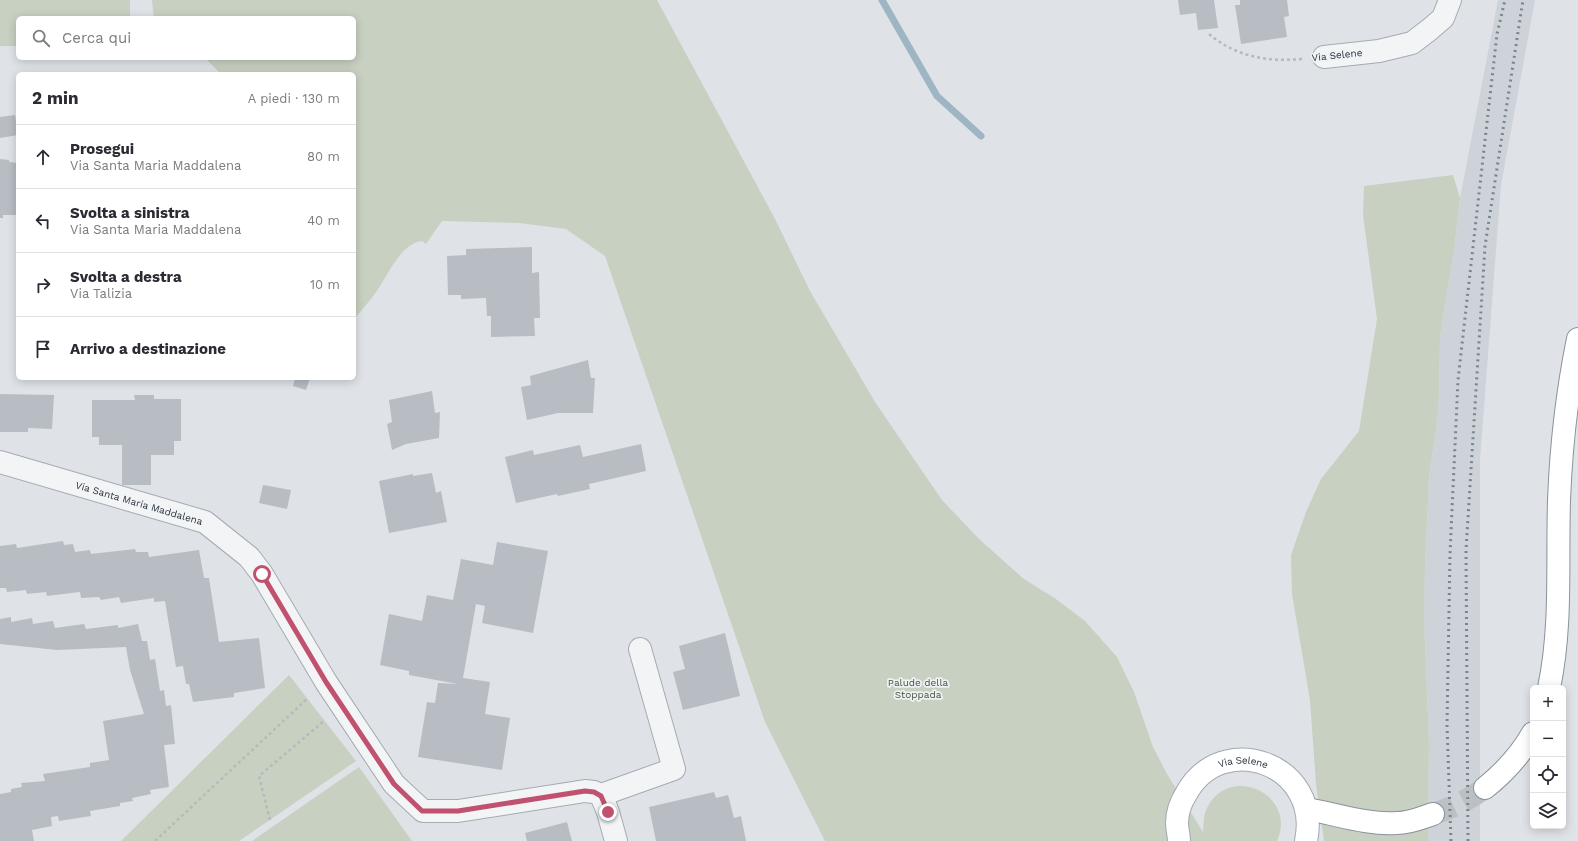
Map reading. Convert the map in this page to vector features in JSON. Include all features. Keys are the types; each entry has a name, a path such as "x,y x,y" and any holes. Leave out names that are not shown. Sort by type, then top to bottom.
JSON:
{"main road":[{"path":"1550,685 1554,664 1558,619 1561,454 1566,408 1578,339"},
{"path":"1484,788 1500,777 1525,748 1530,739"},
{"name":"Via Selene","path":"1179,841 1177,822 1181,802 1191,785 1206,771 1224,762 1244,759 1264,763 1282,772 1293,782 1301,794 1307,809 1308,829 1306,841"},
{"path":"1307,809 1382,824 1416,820 1433,814"}],"street":[{"name":"Via Selene","path":"1324,57 1379,51 1412,43 1442,18 1450,0"},
{"name":"Via Santa Maria Maddalena","path":"0,462 205,522 249,557 262,574 326,682 394,784 422,811 458,811 585,791 594,792 601,796"},
{"path":"616,841 608,812 601,796 674,770 640,649"}],"path":[{"name":"Via Selene","path":"1209,34 1221,44 1239,52 1262,59 1288,60 1324,57"},
{"path":"155,841 326,682"},
{"path":"270,820 259,776 342,705"}],"shaded area":[{"path":"1498,0 1535,0 1501,185 1480,460 1480,841 1428,841 1429,743 1424,618 1425,567 1429,477 1439,397 1440,337 1455,242 1460,198"}],"green space":[{"path":"0,0 130,0 130,16 16,16 16,46 0,46"},
{"name":"Palude della Stoppada","path":"152,0 657,0 774,217 810,291 875,402 942,500 979,539 1024,579 1056,599 1085,621 1117,657 1134,692 1153,747 1167,774 1203,832 1204,817 1207,808 1217,795 1230,788 1244,786 1258,790 1270,798 1278,810 1281,824 1277,841 825,841 765,722 605,256 566,229 519,223 442,221 426,244 422,241 414,243 401,254 374,295 356,317 356,72 219,72 207,60 356,60 356,16 154,16"},
{"path":"1453,175 1460,198 1455,242 1440,337 1439,397 1429,477 1425,567 1424,618 1429,743 1428,841 1324,841 1316,784 1310,700 1292,594 1291,555 1306,512 1321,479 1359,431 1377,319 1363,215 1364,186"},
{"path":"289,675 356,761 239,841 121,841"},
{"path":"359,767 412,841 252,841"}],"building":[{"path":"1178,0 1214,0 1218,28 1198,30 1196,13 1180,15"},
{"path":"1240,0 1287,0 1289,16 1284,17 1287,37 1241,44 1235,5 1240,5"},
{"path":"15,115 16,135 0,138 0,117"},
{"path":"0,159 16,163 16,215 3,215 3,218 0,218"},
{"path":"532,247 532,273 539,272 540,318 534,318 535,336 491,337 491,316 487,316 486,298 461,299 461,295 448,295 447,256 466,255 466,249"},
{"path":"588,360 591,378 595,378 593,413 558,413 527,420 521,387 531,385 530,376"},
{"path":"294,380 309,380 306,390 293,386"},
{"path":"432,391 435,413 440,412 439,438 406,444 392,450 387,424 392,422 389,400"},
{"path":"0,394 54,395 52,429 28,428 28,432 0,432"},
{"path":"134,395 154,395 154,399 181,399 181,441 174,441 174,455 151,455 151,485 122,485 122,445 99,445 99,437 92,437 92,400 135,400"},
{"path":"641,444 646,471 589,484 590,489 558,496 557,494 516,503 505,457 533,450 534,455 580,445 583,457"},
{"path":"432,473 436,493 441,491 447,522 389,533 379,481 413,474 413,476"},
{"path":"263,485 291,490 287,509 259,503"},
{"path":"63,541 64,545 73,544 75,552 90,550 91,554 135,549 136,552 148,552 149,557 199,550 204,578 209,578 219,642 259,638 265,688 234,693 234,697 193,702 189,684 186,684 183,666 176,667 165,601 154,602 154,598 121,603 119,597 101,600 99,597 81,598 80,592 47,596 46,592 27,594 26,590 7,592 6,588 0,588 0,546 16,544 17,548"},
{"path":"497,542 548,551 533,633 482,623 485,606 476,604 463,678 490,682 485,714 510,718 502,770 418,757 427,702 435,703 438,683 458,684 409,675 409,671 380,665 389,614 422,621 427,595 453,600 461,559 493,565"},
{"path":"11,617 11,622 32,618 33,624 53,621 55,628 84,624 86,629 118,625 118,628 138,624 142,641 147,641 150,660 155,659 160,691 164,690 166,706 171,705 175,744 164,745 169,787 150,790 151,794 132,798 133,801 120,803 120,806 90,811 91,816 59,821 58,816 51,817 52,826 32,830 34,841 0,841 0,794 11,792 11,789 22,787 21,783 45,781 43,774 90,767 90,763 109,760 103,721 144,714 130,670 126,647 57,650 0,644 0,619"},
{"path":"725,633 740,696 683,710 673,672 685,669 679,646"},
{"path":"714,792 716,798 728,795 734,818 741,816 746,841 656,841 649,807"},
{"path":"567,822 572,841 527,841 525,833"}],"waterway":[{"path":"882,0 937,96 981,136"}],"tunnel":[{"path":"1433,814 1460,803 1485,788"}],"railway":[{"path":"1451,841 1447,725 1450,554 1458,380 1497,34 1505,0"},
{"path":"1468,841 1466,550 1485,246 1523,0"}],"route":[{"path":"262,574 326,682 394,784 422,811 458,811 585,791 594,792 601,796 608,812"}]}
